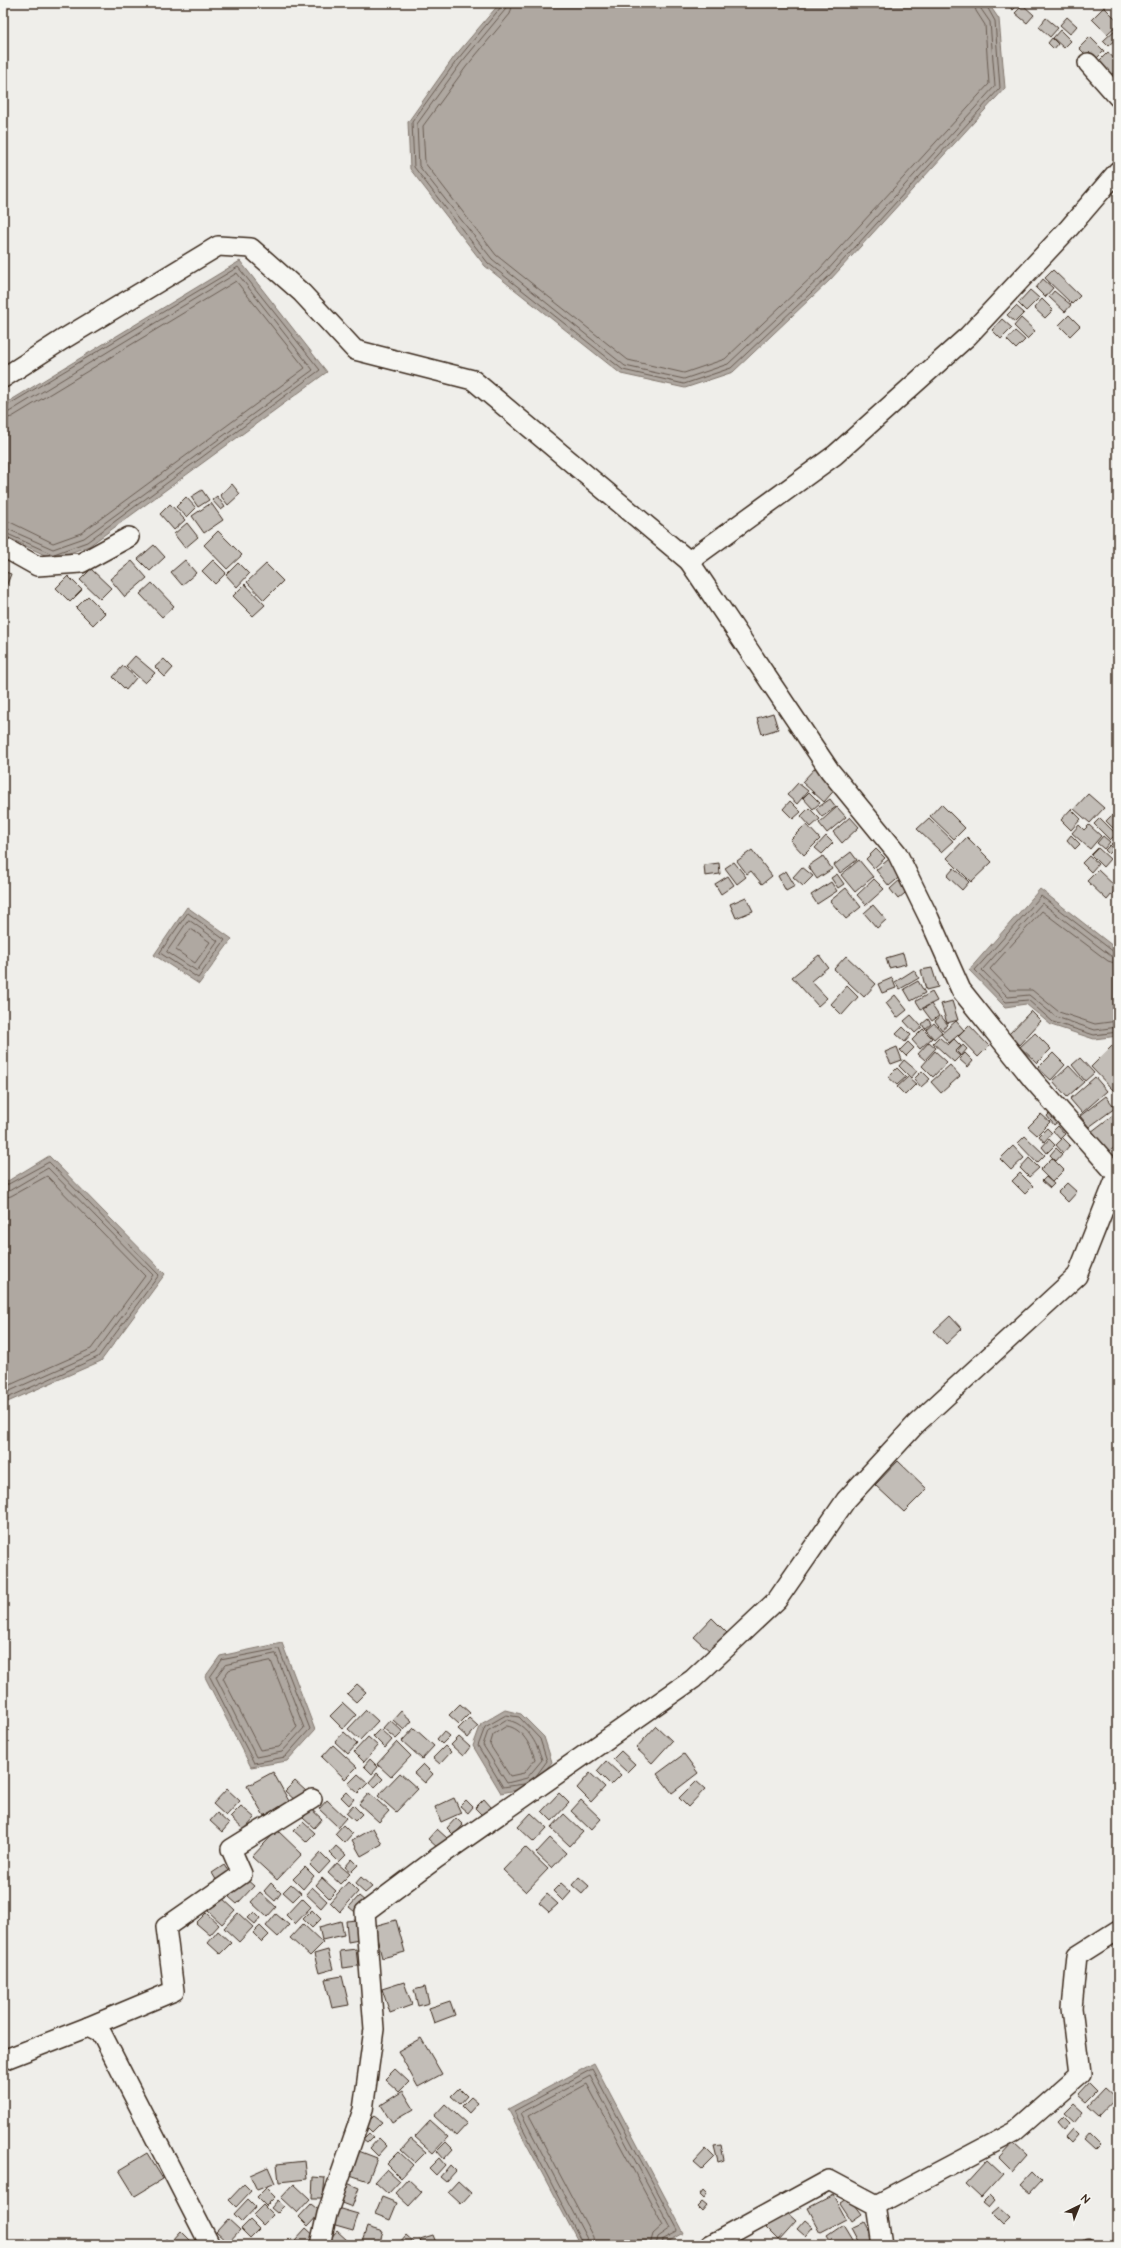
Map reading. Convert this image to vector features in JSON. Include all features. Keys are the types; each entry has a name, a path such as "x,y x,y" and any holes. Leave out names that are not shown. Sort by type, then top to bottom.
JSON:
{"street":[{"path":"1088,63 1118,97"},
{"path":"688,561 835,455 968,336 1069,228 1118,171"},
{"path":"3,378 62,340 218,246 251,248 302,293 355,350 473,380 688,561 830,771 897,853 930,918 961,990 1034,1081 1118,1175 1077,1276 905,1436 846,1500 777,1600 693,1679 437,1858 365,1912 374,2029 363,2110 327,2214 320,2245"},
{"path":"3,547 37,566 81,563 129,538"},
{"path":"3,2060 174,1992 166,1927 242,1874 231,1849 312,1799"},
{"path":"876,2205 1014,2132 1080,2074 1072,2008 1077,1956 1118,1930"},
{"path":"88,2027 102,2034 210,2245"},
{"path":"710,2245 829,2180 876,2205"},
{"path":"876,2205 882,2245"}],"water":[{"path":"500,3 988,3 999,19 1005,88 830,280 733,372 685,388 621,374 485,266 410,169 408,122 454,57"},
{"path":"240,261 327,372 89,546 53,559 3,535 3,405"},
{"path":"1040,889 1118,950 1118,1036 1094,1039 1051,1025 1026,1004 1005,1007 969,970"},
{"path":"187,907 232,939 199,984 154,955"},
{"path":"49,1156 165,1274 101,1361 3,1404 3,1184"},
{"path":"282,1643 315,1730 287,1761 251,1767 205,1677 220,1656"},
{"path":"505,1710 521,1714 544,1737 552,1762 532,1787 501,1793 473,1746 481,1724"},
{"path":"594,2063 684,2233 662,2245 580,2245 508,2109"}],"building":[{"path":"1005,3 1020,3 1013,10"},
{"path":"1023,5 1034,15 1027,23 1015,13"},
{"path":"1104,7 1118,21 1118,24 1107,34 1092,19"},
{"path":"1067,17 1077,26 1070,34 1060,25"},
{"path":"1046,18 1058,28 1050,37 1039,27"},
{"path":"1118,27 1118,37 1108,46 1103,41"},
{"path":"1060,30 1071,41 1064,48 1053,38"},
{"path":"1090,37 1104,51 1093,62 1079,48"},
{"path":"1052,38 1058,44 1054,49 1048,43"},
{"path":"1108,52 1118,63 1118,69 1111,75 1098,62"},
{"path":"1053,270 1080,296 1072,304 1045,278"},
{"path":"1043,279 1053,288 1045,297 1036,288"},
{"path":"1030,290 1039,298 1026,311 1018,303"},
{"path":"1054,291 1071,305 1065,312 1049,297"},
{"path":"1042,299 1053,310 1045,318 1034,308"},
{"path":"1016,306 1024,313 1015,322 1007,315"},
{"path":"1069,315 1080,326 1070,336 1059,325"},
{"path":"1021,318 1035,331 1027,339 1014,326"},
{"path":"1002,319 1012,328 1001,339 992,330"},
{"path":"1015,331 1025,340 1016,349 1007,340"},
{"path":"232,484 240,494 228,505 220,495"},
{"path":"202,490 209,500 198,507 191,497"},
{"path":"217,496 225,507 221,510 212,500"},
{"path":"186,497 196,508 187,517 176,507"},
{"path":"211,503 223,520 204,533 192,516"},
{"path":"170,504 185,520 174,530 160,514"},
{"path":"187,523 198,537 185,548 174,534"},
{"path":"218,531 242,555 227,569 204,545"},
{"path":"154,545 165,557 150,571 138,559"},
{"path":"185,560 196,573 182,585 171,572"},
{"path":"213,560 226,573 215,584 202,571"},
{"path":"132,561 147,578 125,597 110,579"},
{"path":"238,563 249,574 237,587 226,575"},
{"path":"266,564 283,581 264,600 247,582"},
{"path":"91,569 111,588 100,599 80,580"},
{"path":"3,571 11,574 4,592 3,592"},
{"path":"68,576 82,590 70,602 56,588"},
{"path":"152,583 174,606 162,617 140,594"},
{"path":"245,584 265,605 253,616 233,596"},
{"path":"88,596 105,613 93,625 76,608"},
{"path":"135,656 155,673 145,683 126,666"},
{"path":"164,659 173,668 165,677 155,667"},
{"path":"123,666 136,678 126,690 113,677"},
{"path":"773,713 778,729 762,734 757,718"},
{"path":"816,767 837,787 824,802 802,782"},
{"path":"798,783 808,791 797,804 787,795"},
{"path":"809,792 820,803 813,809 803,798"},
{"path":"1088,794 1104,808 1090,823 1074,809"},
{"path":"830,799 836,807 822,817 816,809"},
{"path":"790,801 801,812 793,819 783,809"},
{"path":"941,804 965,828 954,839 930,816"},
{"path":"837,807 846,817 827,833 819,823"},
{"path":"809,808 820,819 811,827 801,816"},
{"path":"1071,809 1081,819 1071,830 1061,820"},
{"path":"1112,815 1118,821 1118,833 1106,821"},
{"path":"850,817 859,827 842,843 833,832"},
{"path":"929,818 953,841 941,852 917,829"},
{"path":"1100,818 1116,834 1110,840 1094,824"},
{"path":"806,824 820,839 804,855 790,840"},
{"path":"1079,825 1084,830 1089,825 1101,836 1090,849 1072,833"},
{"path":"1071,835 1080,844 1075,849 1067,840"},
{"path":"826,836 833,843 822,854 815,848"},
{"path":"1103,836 1110,842 1104,849 1097,843"},
{"path":"967,837 992,862 971,882 947,858"},
{"path":"1118,838 1118,850 1111,844"},
{"path":"1110,845 1114,849 1109,854 1105,850"},
{"path":"1098,848 1110,859 1103,867 1091,855"},
{"path":"876,849 885,858 874,868 866,859"},
{"path":"752,850 772,876 762,884 751,871 747,874 737,861"},
{"path":"851,852 857,860 840,873 834,865"},
{"path":"823,856 832,869 817,879 808,866"},
{"path":"1089,856 1098,864 1091,872 1082,863"},
{"path":"889,859 902,875 889,886 876,870"},
{"path":"859,860 873,877 855,892 841,875"},
{"path":"734,862 746,877 737,884 725,868"},
{"path":"719,863 720,874 705,876 704,865"},
{"path":"802,867 813,876 803,886 793,877"},
{"path":"954,868 969,882 962,890 947,876"},
{"path":"1098,870 1117,888 1107,900 1087,881"},
{"path":"786,871 795,886 786,891 778,876"},
{"path":"837,874 844,884 838,888 831,878"},
{"path":"728,876 734,885 721,894 715,884"},
{"path":"902,878 911,888 898,899 890,889"},
{"path":"874,879 884,889 866,905 857,895"},
{"path":"831,882 837,891 817,904 811,895"},
{"path":"846,888 861,907 846,919 830,901"},
{"path":"746,897 753,911 736,918 730,904"},
{"path":"873,905 886,920 877,928 864,913"},
{"path":"903,953 906,964 889,968 886,958"},
{"path":"819,955 828,967 811,981 827,998 818,1006 792,977"},
{"path":"846,956 876,984 864,997 834,969"},
{"path":"932,968 938,987 926,990 921,970"},
{"path":"914,970 919,978 900,989 895,982"},
{"path":"892,978 896,988 882,993 878,984"},
{"path":"918,981 925,993 911,1001 904,989"},
{"path":"847,986 858,997 842,1015 831,1004"},
{"path":"932,992 937,1001 921,1009 916,1001"},
{"path":"895,995 907,1010 897,1018 886,1003"},
{"path":"952,1001 958,1020 947,1023 941,1004"},
{"path":"931,1004 939,1016 932,1021 923,1009"},
{"path":"1031,1011 1041,1021 1019,1045 1008,1035"},
{"path":"911,1015 922,1027 915,1033 904,1021"},
{"path":"941,1016 948,1025 942,1030 935,1021"},
{"path":"928,1019 931,1024 925,1029 922,1024"},
{"path":"956,1021 964,1030 949,1043 941,1034"},
{"path":"934,1023 942,1032 934,1039 926,1030"},
{"path":"969,1025 989,1046 978,1057 958,1036"},
{"path":"903,1027 911,1035 905,1042 896,1034"},
{"path":"923,1029 932,1038 920,1049 912,1040"},
{"path":"1035,1033 1051,1049 1037,1063 1020,1047"},
{"path":"939,1037 948,1045 954,1039 961,1046 955,1052 960,1056 954,1062 933,1043"},
{"path":"908,1042 914,1048 906,1056 900,1050"},
{"path":"929,1042 936,1048 925,1060 918,1054"},
{"path":"1114,1044 1118,1048 1118,1084 1113,1090 1091,1067"},
{"path":"963,1045 967,1049 961,1056 957,1052"},
{"path":"897,1047 902,1060 891,1064 885,1052"},
{"path":"935,1051 947,1062 933,1077 922,1066"},
{"path":"965,1053 973,1061 968,1067 959,1059"},
{"path":"1053,1053 1065,1065 1051,1080 1038,1068"},
{"path":"1080,1058 1094,1073 1085,1081 1072,1065"},
{"path":"904,1060 917,1071 911,1078 899,1066"},
{"path":"950,1065 960,1076 941,1093 931,1082"},
{"path":"1069,1066 1084,1082 1067,1097 1053,1081"},
{"path":"897,1068 906,1077 897,1085 888,1077"},
{"path":"922,1071 930,1079 921,1087 914,1079"},
{"path":"908,1077 916,1084 905,1095 897,1087"},
{"path":"1095,1077 1107,1091 1082,1113 1070,1099"},
{"path":"1106,1096 1115,1108 1089,1127 1080,1116"},
{"path":"1053,1110 1061,1119 1054,1125 1047,1116"},
{"path":"1117,1112 1118,1145 1107,1153 1091,1132"},
{"path":"1041,1114 1050,1122 1037,1135 1028,1127"},
{"path":"1058,1126 1065,1134 1060,1139 1053,1131"},
{"path":"1047,1128 1052,1133 1044,1142 1039,1136"},
{"path":"1025,1136 1045,1155 1037,1163 1018,1143"},
{"path":"1063,1138 1070,1145 1063,1153 1056,1145"},
{"path":"1049,1139 1055,1145 1047,1153 1042,1147"},
{"path":"1013,1146 1024,1158 1011,1170 1000,1159"},
{"path":"1056,1148 1062,1154 1056,1161 1050,1155"},
{"path":"1029,1158 1039,1168 1029,1177 1020,1168"},
{"path":"1052,1158 1064,1170 1052,1182 1040,1170"},
{"path":"1020,1173 1033,1186 1025,1194 1012,1181"},
{"path":"1046,1177 1054,1184 1050,1188 1042,1181"},
{"path":"1067,1183 1077,1192 1068,1202 1058,1192"},
{"path":"950,1316 962,1329 946,1344 934,1331"},
{"path":"898,1461 927,1489 904,1512 875,1485"},
{"path":"712,1618 727,1633 710,1651 694,1637"},
{"path":"357,1684 366,1692 356,1702 347,1694"},
{"path":"343,1703 356,1715 343,1729 330,1716"},
{"path":"460,1704 470,1713 459,1724 449,1715"},
{"path":"366,1710 378,1721 360,1740 348,1729"},
{"path":"401,1711 412,1721 404,1730 393,1720"},
{"path":"469,1718 478,1726 468,1738 458,1729"},
{"path":"390,1720 403,1732 396,1739 383,1728"},
{"path":"656,1726 672,1741 652,1763 636,1748"},
{"path":"414,1728 434,1746 422,1759 402,1741"},
{"path":"380,1729 392,1740 385,1748 373,1736"},
{"path":"444,1731 450,1736 442,1744 437,1739"},
{"path":"344,1732 357,1744 348,1754 335,1742"},
{"path":"368,1737 378,1746 364,1762 354,1752"},
{"path":"459,1737 470,1747 463,1756 451,1745"},
{"path":"397,1742 411,1756 391,1777 377,1764"},
{"path":"333,1745 357,1767 345,1779 322,1757"},
{"path":"445,1746 451,1752 440,1764 433,1758"},
{"path":"621,1751 635,1764 627,1772 613,1759"},
{"path":"684,1754 698,1773 672,1793 657,1774"},
{"path":"370,1759 378,1767 372,1774 364,1766"},
{"path":"606,1761 621,1775 611,1785 597,1771"},
{"path":"423,1764 433,1774 425,1783 414,1773"},
{"path":"273,1772 290,1803 264,1816 247,1786"},
{"path":"377,1773 383,1779 375,1787 369,1782"},
{"path":"400,1773 418,1789 396,1812 378,1796"},
{"path":"590,1773 605,1787 591,1802 577,1788"},
{"path":"358,1774 368,1783 358,1793 348,1784"},
{"path":"295,1781 307,1792 297,1802 285,1791"},
{"path":"696,1781 705,1789 688,1807 679,1798"},
{"path":"227,1789 240,1801 226,1816 213,1804"},
{"path":"346,1792 354,1799 349,1805 341,1797"},
{"path":"369,1793 389,1811 379,1822 359,1804"},
{"path":"559,1793 569,1803 552,1821 542,1811"},
{"path":"454,1798 461,1813 441,1822 435,1807"},
{"path":"484,1799 492,1808 484,1817 475,1808"},
{"path":"327,1800 346,1818 338,1827 319,1809"},
{"path":"466,1800 473,1807 468,1813 460,1806"},
{"path":"581,1800 601,1819 591,1830 571,1811"},
{"path":"353,1805 362,1814 355,1821 346,1813"},
{"path":"241,1806 255,1818 244,1830 230,1817"},
{"path":"311,1809 322,1819 314,1828 303,1818"},
{"path":"217,1813 229,1824 222,1832 210,1821"},
{"path":"531,1813 547,1828 534,1842 518,1827"},
{"path":"564,1814 583,1832 570,1846 551,1828"},
{"path":"456,1818 463,1825 454,1835 447,1828"},
{"path":"303,1822 315,1833 306,1842 294,1831"},
{"path":"343,1825 352,1834 344,1843 335,1834"},
{"path":"373,1828 382,1844 361,1856 352,1840"},
{"path":"437,1829 447,1838 438,1848 428,1839"},
{"path":"277,1830 302,1854 277,1880 252,1857"},
{"path":"550,1838 566,1853 552,1868 536,1853"},
{"path":"336,1846 346,1855 339,1862 330,1853"},
{"path":"525,1847 548,1869 526,1892 503,1870"},
{"path":"321,1853 330,1862 319,1874 310,1865"},
{"path":"352,1859 358,1865 351,1872 345,1867"},
{"path":"337,1863 350,1874 340,1884 328,1873"},
{"path":"224,1865 230,1874 218,1883 212,1873"},
{"path":"305,1867 314,1876 303,1889 293,1879"},
{"path":"361,1877 372,1887 365,1893 355,1884"},
{"path":"579,1877 589,1886 582,1894 572,1885"},
{"path":"322,1878 336,1891 329,1898 316,1885"},
{"path":"246,1879 254,1886 237,1904 229,1897"},
{"path":"348,1882 358,1892 340,1912 330,1902"},
{"path":"271,1883 281,1893 275,1901 264,1891"},
{"path":"561,1883 571,1892 563,1901 553,1891"},
{"path":"291,1884 301,1893 293,1901 283,1892"},
{"path":"312,1887 327,1901 321,1908 306,1894"},
{"path":"260,1892 276,1907 267,1917 251,1902"},
{"path":"547,1894 558,1904 549,1912 539,1903"},
{"path":"359,1896 365,1901 355,1912 349,1907"},
{"path":"221,1897 235,1910 222,1924 208,1911"},
{"path":"302,1898 311,1907 295,1924 286,1915"},
{"path":"312,1910 321,1919 312,1928 303,1919"},
{"path":"254,1912 260,1918 255,1924 248,1918"},
{"path":"206,1913 219,1925 210,1935 196,1923"},
{"path":"238,1913 253,1927 239,1942 224,1928"},
{"path":"276,1914 289,1925 278,1937 266,1926"},
{"path":"357,1920 359,1940 348,1942 346,1921"},
{"path":"396,1920 405,1952 382,1958 374,1926"},
{"path":"341,1921 344,1935 322,1940 319,1927"},
{"path":"303,1924 323,1943 310,1956 290,1938"},
{"path":"260,1926 269,1935 262,1942 253,1933"},
{"path":"218,1931 231,1943 220,1954 208,1943"},
{"path":"356,1949 358,1966 342,1968 340,1951"},
{"path":"328,1950 333,1969 319,1973 314,1954"},
{"path":"342,1976 349,2005 332,2008 325,1979"},
{"path":"404,1982 412,2005 390,2013 382,1989"},
{"path":"425,1987 429,2003 418,2006 414,1990"},
{"path":"450,2001 455,2015 434,2023 429,2008"},
{"path":"421,2038 442,2074 418,2087 398,2051"},
{"path":"395,2069 409,2082 399,2092 385,2079"},
{"path":"1089,2083 1097,2091 1086,2102 1078,2095"},
{"path":"459,2088 467,2096 460,2104 451,2096"},
{"path":"1105,2088 1116,2098 1100,2115 1089,2105"},
{"path":"403,2091 414,2109 392,2122 381,2105"},
{"path":"471,2097 478,2103 469,2113 462,2106"},
{"path":"1073,2103 1083,2112 1074,2123 1063,2113"},
{"path":"445,2104 467,2124 456,2136 434,2116"},
{"path":"374,2116 382,2122 372,2132 365,2125"},
{"path":"1062,2116 1069,2123 1063,2130 1056,2122"},
{"path":"430,2121 448,2137 433,2153 415,2137"},
{"path":"1072,2129 1078,2135 1071,2143 1065,2137"},
{"path":"1090,2133 1100,2143 1094,2149 1084,2140"},
{"path":"369,2134 373,2137 367,2143 363,2140"},
{"path":"379,2138 387,2146 378,2156 370,2148"},
{"path":"411,2139 426,2152 415,2163 401,2150"},
{"path":"446,2142 453,2149 444,2159 437,2151"},
{"path":"1013,2143 1027,2156 1013,2172 999,2158"},
{"path":"721,2145 724,2160 718,2162 714,2146"},
{"path":"706,2149 714,2157 702,2169 694,2162"},
{"path":"356,2150 377,2158 368,2181 347,2174"},
{"path":"399,2152 413,2165 401,2178 387,2164"},
{"path":"147,2153 163,2179 135,2196 119,2170"},
{"path":"439,2158 445,2165 436,2175 429,2168"},
{"path":"988,2160 1003,2174 981,2198 966,2184"},
{"path":"305,2161 307,2179 279,2182 277,2164"},
{"path":"450,2165 456,2171 446,2182 440,2177"},
{"path":"268,2167 275,2183 257,2190 250,2175"},
{"path":"387,2169 400,2181 388,2194 375,2182"},
{"path":"1034,2173 1043,2182 1031,2195 1021,2187"},
{"path":"313,2177 325,2178 323,2198 312,2198"},
{"path":"408,2179 422,2192 409,2206 395,2193"},
{"path":"458,2181 471,2193 461,2204 448,2192"},
{"path":"347,2183 359,2188 352,2207 339,2202"},
{"path":"244,2184 251,2191 236,2207 229,2200"},
{"path":"294,2184 310,2199 297,2213 281,2198"},
{"path":"266,2188 275,2197 266,2206 257,2197"},
{"path":"703,2190 707,2194 704,2198 700,2194"},
{"path":"833,2195 846,2219 821,2232 808,2208"},
{"path":"990,2195 995,2200 989,2207 983,2202"},
{"path":"382,2197 397,2203 390,2220 375,2214"},
{"path":"849,2197 862,2214 852,2221 840,2203"},
{"path":"248,2199 256,2207 242,2222 234,2214"},
{"path":"278,2200 284,2206 277,2213 271,2208"},
{"path":"702,2202 707,2206 702,2212 697,2207"},
{"path":"311,2204 321,2212 308,2226 299,2217"},
{"path":"263,2205 273,2215 263,2225 253,2215"},
{"path":"999,2207 1010,2217 1003,2224 992,2213"},
{"path":"337,2208 358,2214 353,2231 332,2225"},
{"path":"783,2209 796,2221 779,2240 766,2227"},
{"path":"228,2219 240,2230 228,2243 216,2232"},
{"path":"250,2220 259,2229 250,2238 241,2229"},
{"path":"805,2220 813,2227 805,2236 797,2229"},
{"path":"864,2222 876,2245 860,2245 851,2228"},
{"path":"843,2225 855,2245 833,2245 827,2236"},
{"path":"367,2227 383,2232 379,2245 361,2245"},
{"path":"306,2228 319,2240 314,2245 300,2245 295,2240"},
{"path":"181,2231 194,2244 193,2245 178,2245 173,2240"},
{"path":"337,2231 347,2240 342,2245 331,2245 327,2242"},
{"path":"406,2235 416,2244 415,2245 403,2245 400,2242"},
{"path":"433,2235 437,2245 422,2245 420,2239"},
{"path":"288,2238 295,2245 281,2245"},
{"path":"166,2239 172,2245 161,2245"}]}
